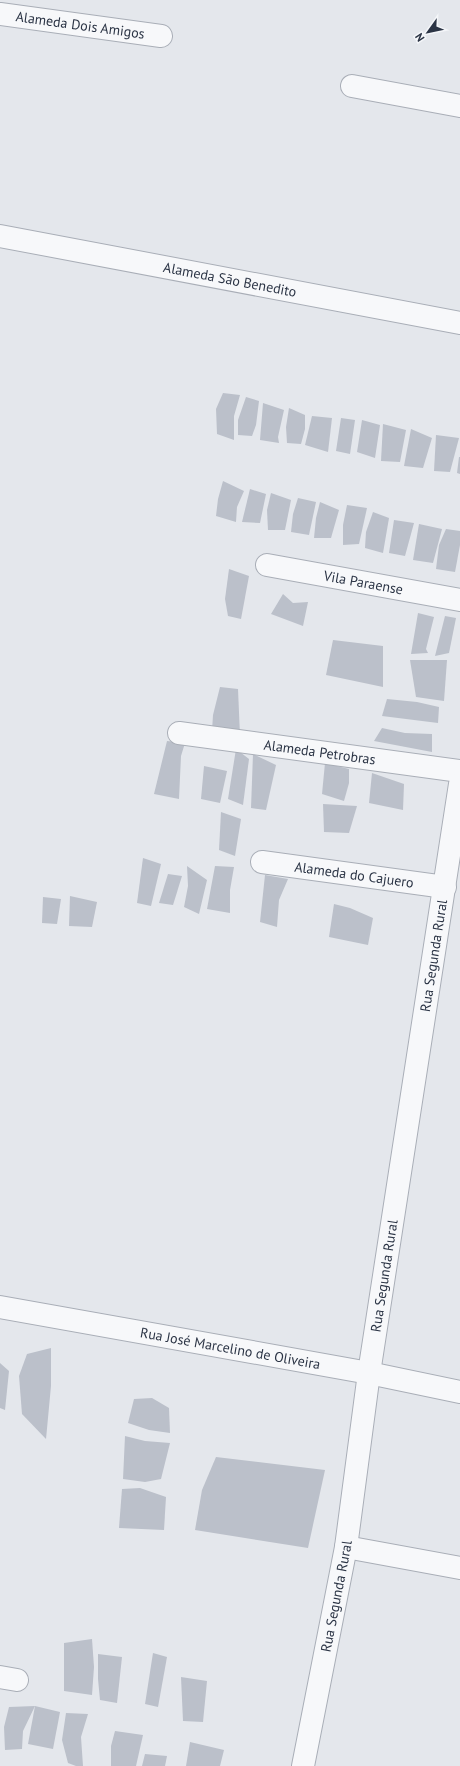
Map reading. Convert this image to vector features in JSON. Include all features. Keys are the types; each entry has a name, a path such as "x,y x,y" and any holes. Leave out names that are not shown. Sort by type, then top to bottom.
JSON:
{"street":[{"name":"Alameda Dois Amigos","path":"0,14 161,36"},
{"path":"352,86 460,106"},
{"name":"Alameda São Benedito","path":"0,236 460,323"},
{"name":"Vila Paraense","path":"267,565 460,600"},
{"name":"Alameda Petrobras","path":"179,733 460,771"},
{"name":"Rua Segunda Rural","path":"303,1766 346,1547 369,1373 445,887 455,854 460,784"},
{"name":"Alameda do Cajuero","path":"262,862 445,887"},
{"name":"Rua José Marcelino de Oliveira","path":"0,1307 369,1373 460,1392"},
{"path":"346,1547 460,1568"}],"building":[{"path":"223,393 240,395 234,416 234,440 217,434 216,409"},
{"path":"246,397 259,401 256,425 252,436 238,435 238,420"},
{"path":"263,403 284,410 278,437 279,443 260,440"},
{"path":"289,408 305,415 305,429 301,444 287,443 286,427"},
{"path":"312,416 332,418 328,452 305,445"},
{"path":"341,418 355,420 350,454 336,451"},
{"path":"362,420 380,425 375,458 357,452"},
{"path":"383,424 406,430 400,462 381,461"},
{"path":"411,429 432,438 423,468 404,466"},
{"path":"436,435 459,438 450,472 434,471"},
{"path":"460,457 460,474 457,473"},
{"path":"223,481 244,491 237,507 236,522 216,516 218,499"},
{"path":"250,489 266,494 260,523 242,522"},
{"path":"271,493 291,500 285,530 268,530 267,510"},
{"path":"298,498 316,502 309,535 291,532 293,514"},
{"path":"320,502 339,510 331,538 314,538 316,518"},
{"path":"347,505 367,508 359,544 343,545 343,525"},
{"path":"373,512 389,518 383,553 365,548 366,532"},
{"path":"394,520 414,523 405,556 389,553"},
{"path":"419,524 442,529 433,563 413,560"},
{"path":"446,529 460,531 460,545 455,572 436,569 439,545"},
{"path":"229,569 249,576 241,619 228,616 225,599"},
{"path":"283,594 293,603 308,602 303,626 271,614"},
{"path":"418,613 434,617 426,649 428,653 411,654"},
{"path":"445,616 456,618 449,653 435,656"},
{"path":"333,640 383,646 383,687 326,675"},
{"path":"410,660 447,660 444,701 416,697"},
{"path":"220,687 238,689 240,736 212,731 213,715"},
{"path":"387,699 417,702 439,707 438,723 382,716"},
{"path":"382,728 405,733 432,734 432,752 374,741"},
{"path":"167,741 185,743 181,756 179,799 154,794"},
{"path":"236,749 249,759 243,805 228,799"},
{"path":"253,754 276,765 266,810 251,808"},
{"path":"325,763 349,769 349,783 344,801 322,794"},
{"path":"204,766 227,771 220,803 201,799"},
{"path":"372,773 404,784 403,810 369,803"},
{"path":"323,804 357,806 349,833 324,832"},
{"path":"221,812 241,819 235,856 219,850"},
{"path":"143,858 161,864 151,906 137,903"},
{"path":"187,866 207,880 199,914 184,907 188,886"},
{"path":"215,866 234,867 230,890 230,913 207,909"},
{"path":"168,874 182,876 173,905 159,903"},
{"path":"265,875 288,879 279,900 277,927 260,922"},
{"path":"70,896 97,902 92,927 69,926"},
{"path":"43,897 61,899 57,924 42,923"},
{"path":"334,904 350,908 373,918 368,945 329,937"},
{"path":"51,1348 51,1386 46,1439 22,1414 19,1376 27,1354"},
{"path":"0,1363 9,1371 5,1410 0,1408"},
{"path":"152,1398 169,1408 170,1433 149,1430 128,1423 134,1399"},
{"path":"125,1436 145,1441 170,1443 161,1479 145,1482 123,1479"},
{"path":"216,1457 325,1470 308,1548 195,1530 202,1490"},
{"path":"140,1488 166,1497 164,1530 119,1528 122,1489"},
{"path":"92,1639 94,1667 92,1695 64,1691 64,1643"},
{"path":"153,1653 167,1657 158,1707 145,1704"},
{"path":"98,1654 122,1657 117,1703 100,1700"},
{"path":"181,1677 207,1681 203,1722 183,1721"},
{"path":"35,1706 60,1712 53,1749 28,1744"},
{"path":"35,1706 23,1731 22,1749 5,1750 4,1727 9,1707"},
{"path":"66,1713 88,1714 81,1737 83,1766 76,1766 68,1763 62,1740"},
{"path":"115,1731 143,1735 136,1766 111,1766 111,1746"},
{"path":"190,1742 224,1750 220,1766 186,1766"},
{"path":"145,1754 167,1756 165,1766 142,1766"}]}
